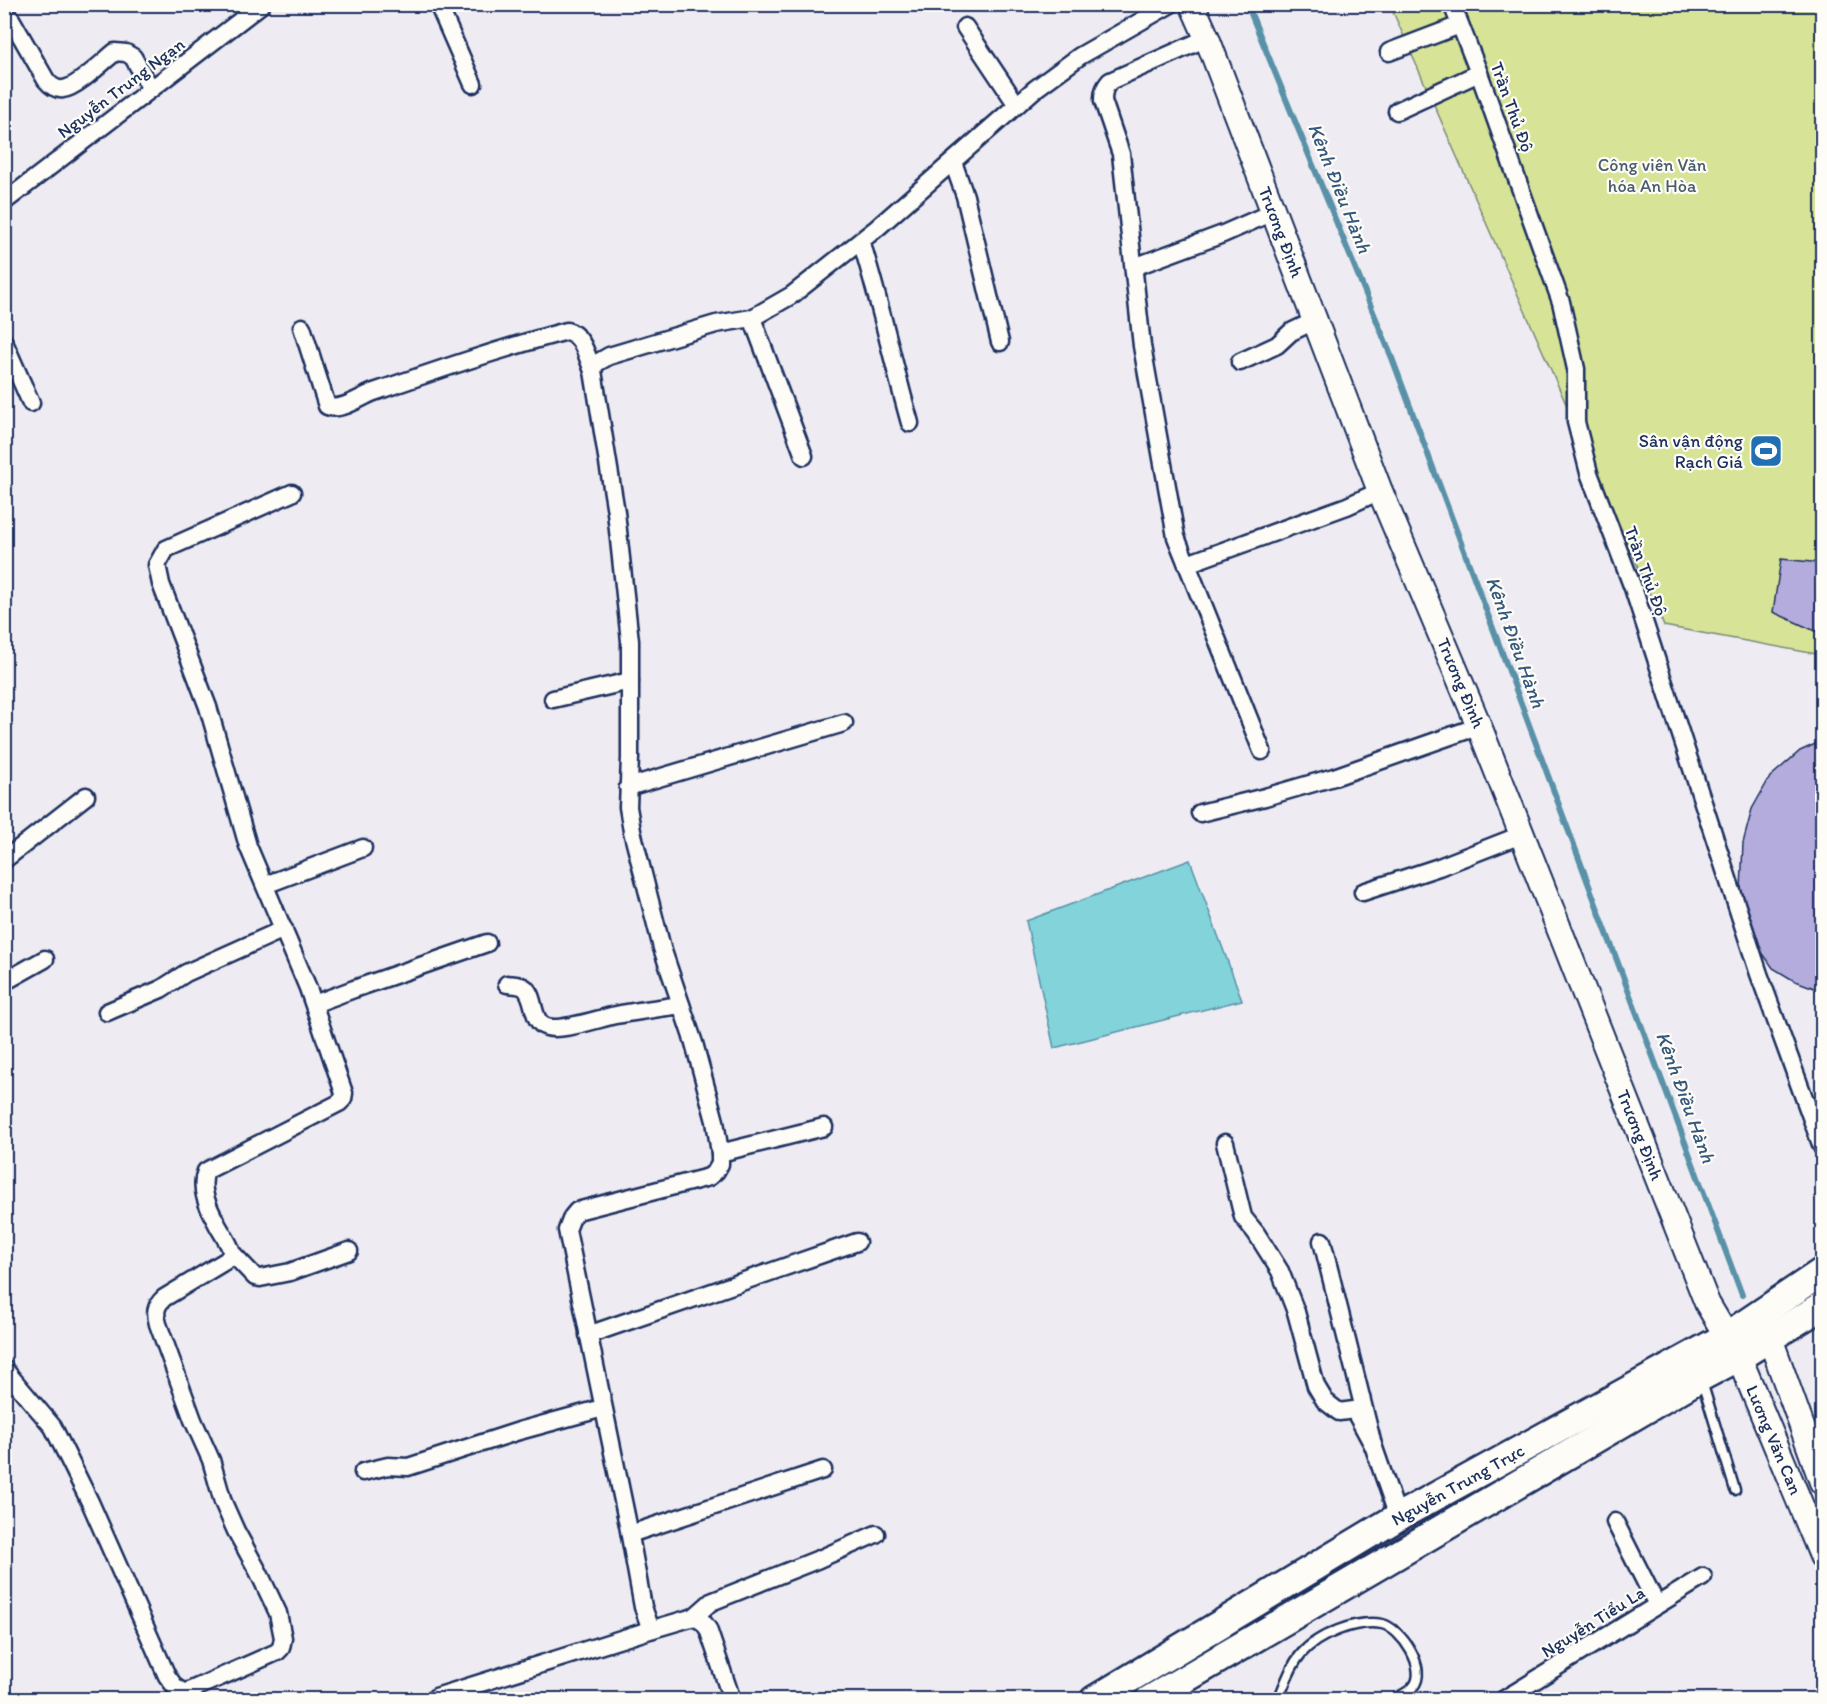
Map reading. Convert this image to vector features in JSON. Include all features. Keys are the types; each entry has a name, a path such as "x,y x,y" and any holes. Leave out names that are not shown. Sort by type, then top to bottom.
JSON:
{"main road":[{"name":"Nguyễn Trung Trực","path":"1149,1700 1180,1691 1701,1377 1733,1347 1759,1314 1822,1272"},
{"name":"Nguyễn Trung Trực","path":"1094,1700 1398,1517 1733,1347 1770,1338 1822,1306"},
{"path":"1164,1657 1180,1691"}],"street":[{"name":"Nguyễn Trung Ngạn","path":"4,202 262,4"},
{"path":"438,4 473,84"},
{"path":"593,371 595,364 609,356 716,324 752,318 792,295 861,241 1035,89 1080,56 1171,4"},
{"name":"Trương Định","path":"1192,4 1380,491 1479,726 1707,1303 1733,1347"},
{"name":"Trần Thủ Độ","path":"1452,4 1561,302 1576,369 1576,422 1589,474 1633,588 1759,974 1822,1147"},
{"path":"11,19 46,80 52,86 63,89 80,80 115,52 126,53 133,57 151,89"},
{"path":"1389,52 1460,25"},
{"path":"964,27 1017,105"},
{"path":"1207,38 1110,81 1105,86 1103,101 1121,154 1142,346 1176,537 1262,751"},
{"path":"1397,111 1479,73"},
{"path":"952,162 965,196 1000,342"},
{"path":"1134,267 1223,234 1273,212"},
{"path":"861,241 910,423"},
{"path":"752,318 804,456"},
{"path":"1240,362 1277,345 1291,332 1314,321"},
{"path":"302,327 327,406 331,408 337,408 370,393 455,364 567,332 574,333 579,340 593,371 626,589 630,641 628,807 662,948 710,1099 720,1153 720,1164 717,1171 709,1177 577,1211 567,1230 630,1534 643,1608 653,1629"},
{"path":"4,342 31,403"},
{"path":"1187,564 1347,506 1380,491"},
{"path":"292,493 166,549 157,565 161,584 208,707 248,846 314,1004 344,1093 343,1099 297,1126 206,1171 202,1180 202,1188 216,1223 230,1244 232,1253 255,1277 290,1272 349,1251"},
{"path":"553,699 630,681"},
{"path":"628,787 844,723"},
{"path":"1200,813 1334,777 1479,726"},
{"path":"4,860 86,796"},
{"path":"1363,892 1440,867 1521,835"},
{"path":"265,885 363,848"},
{"path":"107,1012 161,989 186,973 284,929"},
{"path":"314,1004 487,943"},
{"path":"4,982 45,959"},
{"path":"507,984 526,988 538,1021 545,1027 557,1029 617,1015 681,1005"},
{"path":"720,1153 824,1127"},
{"path":"1226,1143 1243,1217 1280,1271 1296,1312 1316,1386 1325,1401 1339,1412 1354,1410 1373,1445"},
{"path":"1322,1241 1373,1445 1398,1517"},
{"path":"588,1335 857,1242"},
{"path":"4,1369 53,1427 90,1502 167,1676 176,1688 191,1696 277,1652 281,1648 283,1638 278,1613 223,1502 211,1460 193,1419 155,1314 157,1304 164,1298 227,1260 232,1253"},
{"name":"Lương Văn Can","path":"1759,1314 1770,1338 1822,1482"},
{"name":"Lương Văn Can","path":"1733,1347 1822,1557"},
{"path":"363,1472 388,1466 408,1467 519,1431 603,1408"},
{"path":"630,1534 823,1470"},
{"path":"1615,1522 1657,1605"},
{"path":"436,1696 694,1617 711,1602 876,1534"},
{"name":"Nguyễn Tiểu La","path":"1503,1700 1703,1577"},
{"path":"694,1617 703,1622 708,1629 732,1700"}],"lane":[{"path":"1701,1377 1735,1490"},
{"path":"1278,1700 1291,1668 1303,1652 1324,1637 1345,1627 1382,1624 1397,1632 1412,1654 1418,1669 1413,1687 1393,1700"}],"green space":[{"name":"Công viên Văn hóa An Hòa","path":"1390,5 1822,5 1822,655 1664,626"}],"water":[{"path":"1190,860 1242,1000 1054,1048 1026,921"}],"building":[{"path":"1781,559 1822,563 1822,634 1773,612"},
{"path":"1822,741 1822,991 1793,980 1773,968 1759,948 1741,890 1743,843 1752,809 1770,777 1800,751"}],"waterway":[{"name":"Kênh Điều Hành","path":"1247,4 1392,358 1742,1295"}],"place":[{"name":"Sân vận động Rạch Giá","path":"1766,451"}]}
